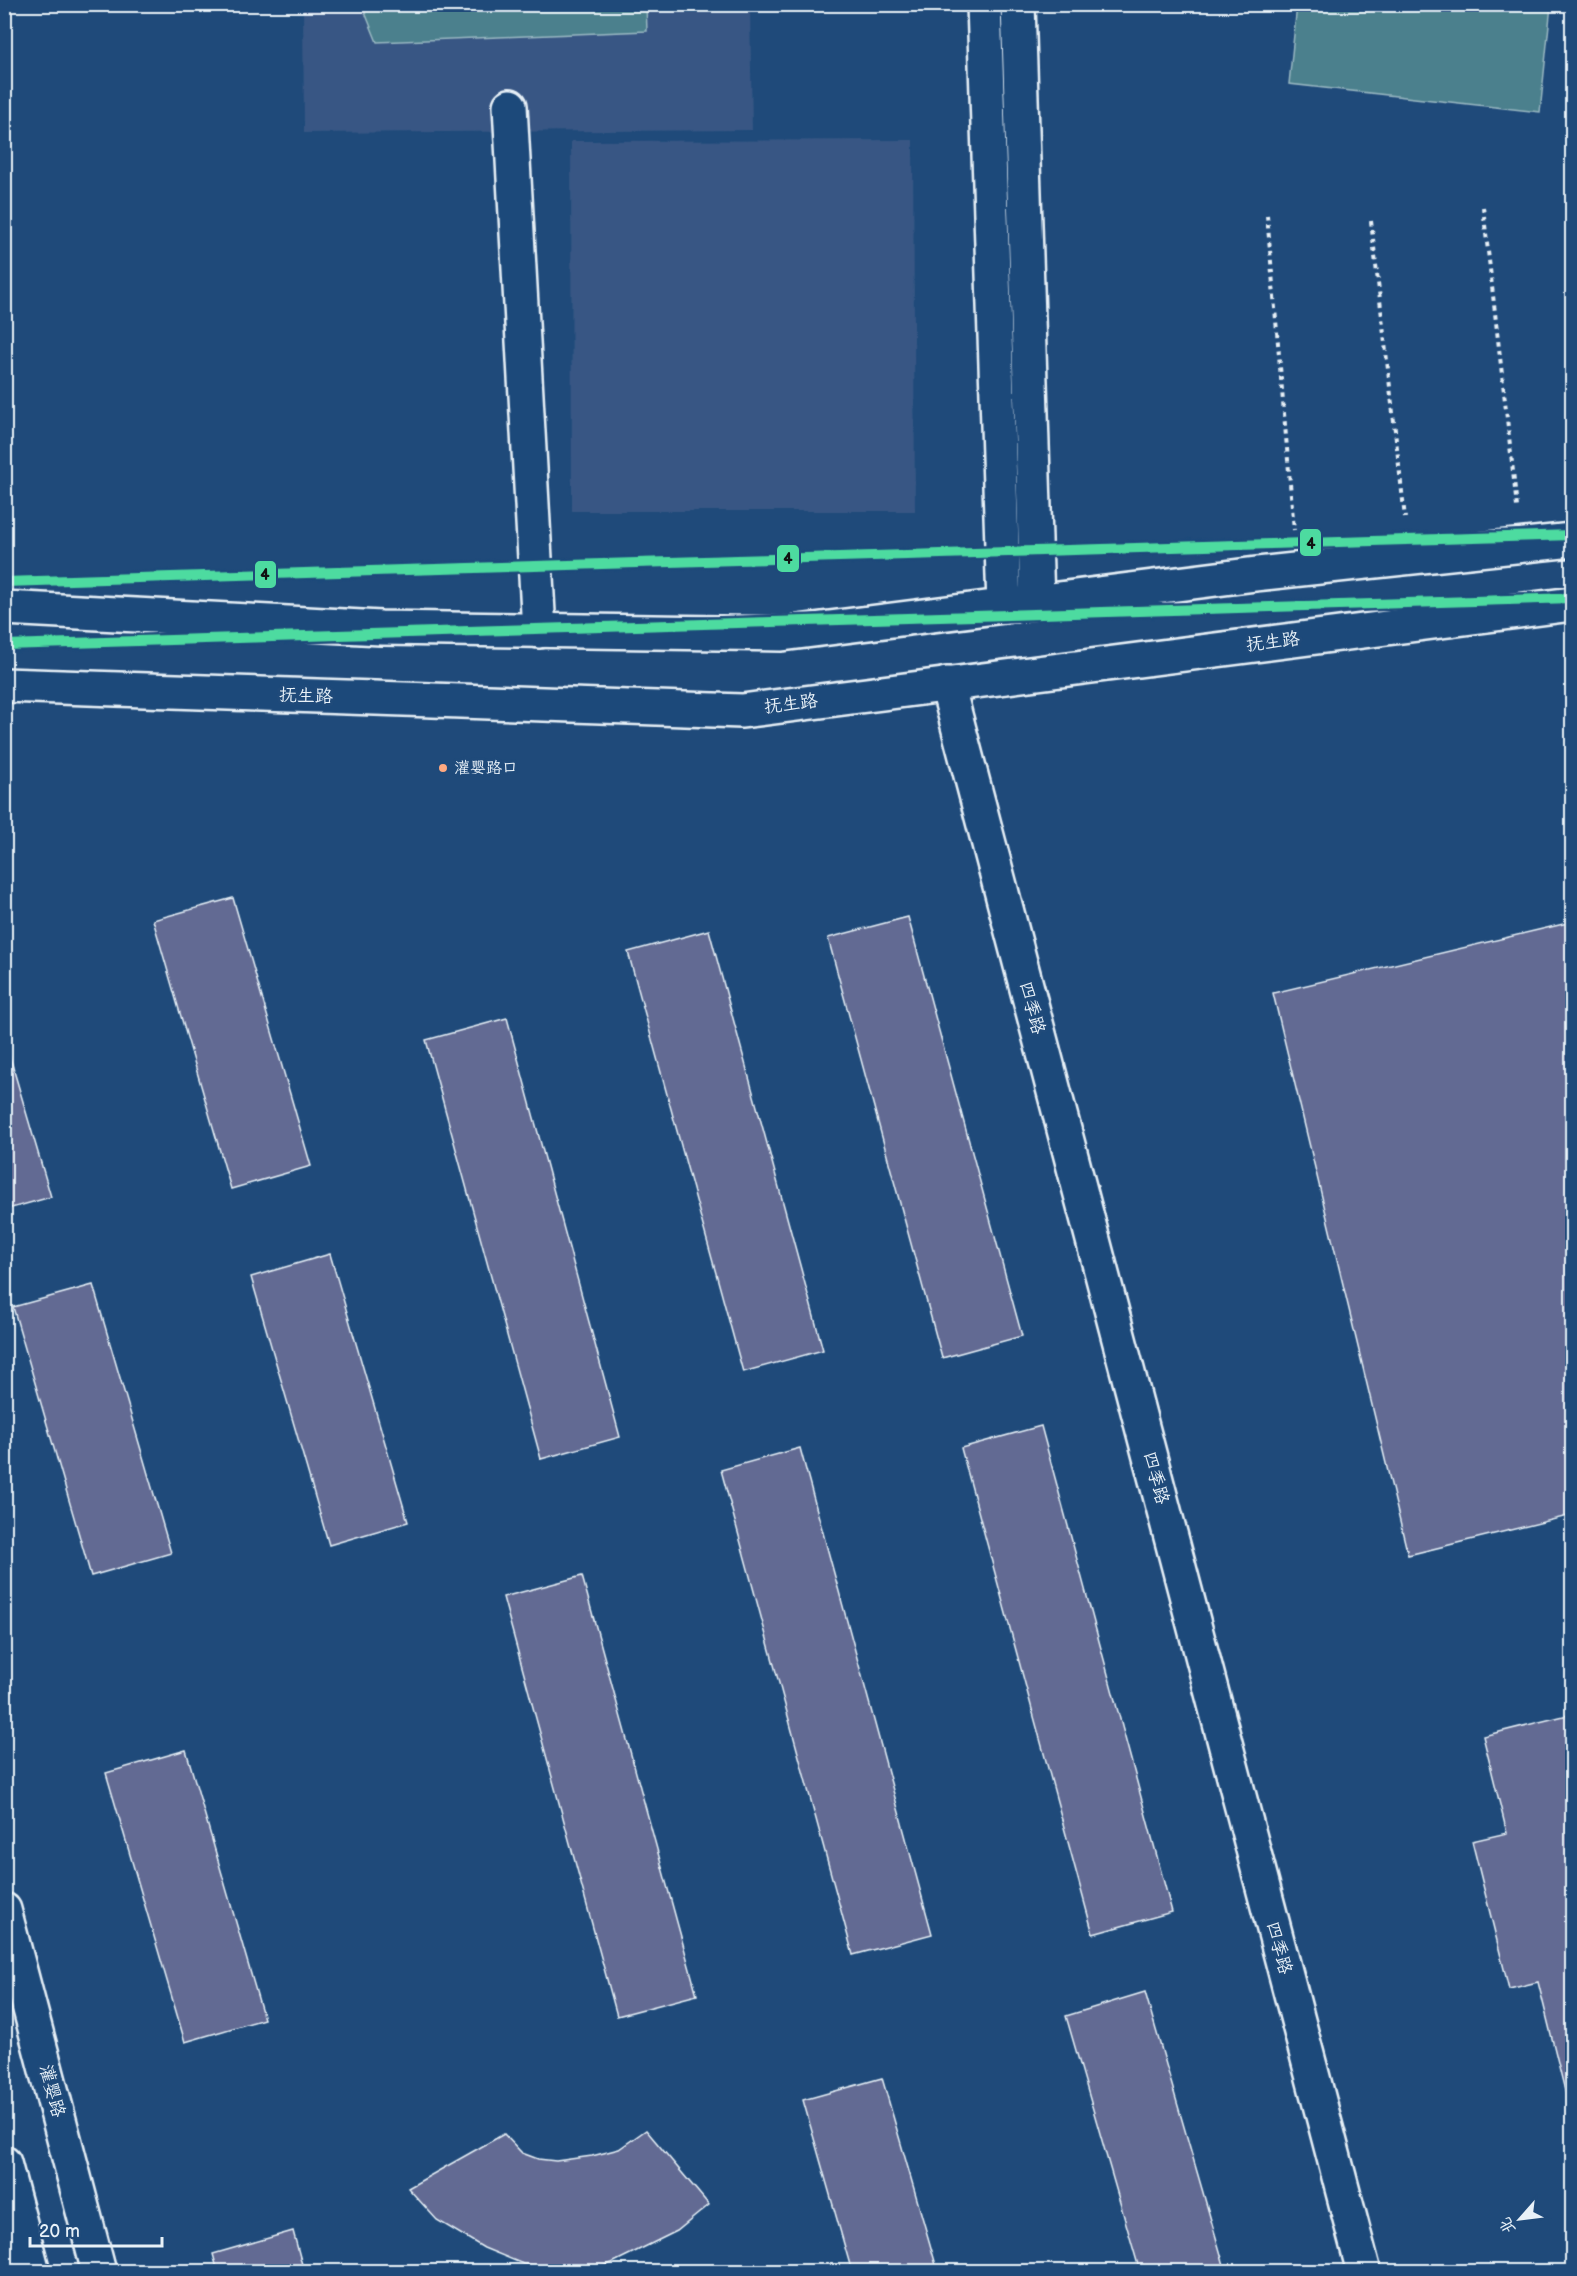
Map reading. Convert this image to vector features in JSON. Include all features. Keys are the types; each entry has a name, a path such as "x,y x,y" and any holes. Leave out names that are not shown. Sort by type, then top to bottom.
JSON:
{"main road":[{"path":"984,4 1004,606"},
{"path":"1018,4 1037,602"},
{"path":"510,106 539,631"},
{"path":"4,608 381,628 782,634 1297,569 1572,540"},
{"name":"抚生路","path":"4,685 742,711 1572,604"},
{"name":"四季路","path":"947,684 1364,2271"},
{"name":"灌婴路","path":"4,1910 99,2271"},
{"path":"4,2163 33,2271"}],"path":[{"path":"1483,207 1521,545"},
{"path":"1267,215 1297,569"},
{"path":"1371,221 1409,557"}],"shaded area":[{"path":"303,5 750,5 752,130 304,133"},
{"path":"913,140 915,511 572,511 571,141"}],"green space":[{"path":"362,5 646,5 647,31 377,42"},
{"path":"1297,5 1551,5 1540,112 1289,84"}],"building":[{"path":"233,898 311,1166 231,1189 153,920"},
{"path":"908,917 1022,1336 942,1358 828,938"},
{"path":"1572,922 1572,1515 1408,1555 1273,993"},
{"path":"709,930 823,1350 743,1372 628,952"},
{"path":"507,1018 620,1437 541,1459 426,1040"},
{"path":"4,1037 51,1197 4,1210"},
{"path":"330,1254 408,1522 329,1545 251,1277"},
{"path":"93,1285 171,1553 91,1576 13,1307"},
{"path":"1041,1426 1172,1912 1093,1934 961,1448"},
{"path":"800,1448 932,1934 853,1955 721,1470"},
{"path":"582,1576 697,1995 617,2016 503,1597"},
{"path":"1572,1714 1572,2110 1570,2111 1538,1982 1509,1989 1472,1841 1507,1833 1483,1736"},
{"path":"186,1750 264,2019 185,2042 106,1773"},
{"path":"1145,1992 1226,2272 1140,2272 1066,2016"},
{"path":"882,2078 938,2272 852,2272 803,2100"},
{"path":"646,2130 709,2205 677,2231 612,2263 589,2271 523,2264 484,2248 437,2220 408,2188 504,2134 522,2153 538,2159 556,2161 592,2156 619,2149"},
{"path":"293,2231 304,2272 218,2272 213,2254"}],"transit line":[{"name":"4","path":"4,582 1572,535"},
{"name":"4","path":"4,645 1572,598"}],"place":[{"name":"灌婴路口","path":"443,768"}]}
